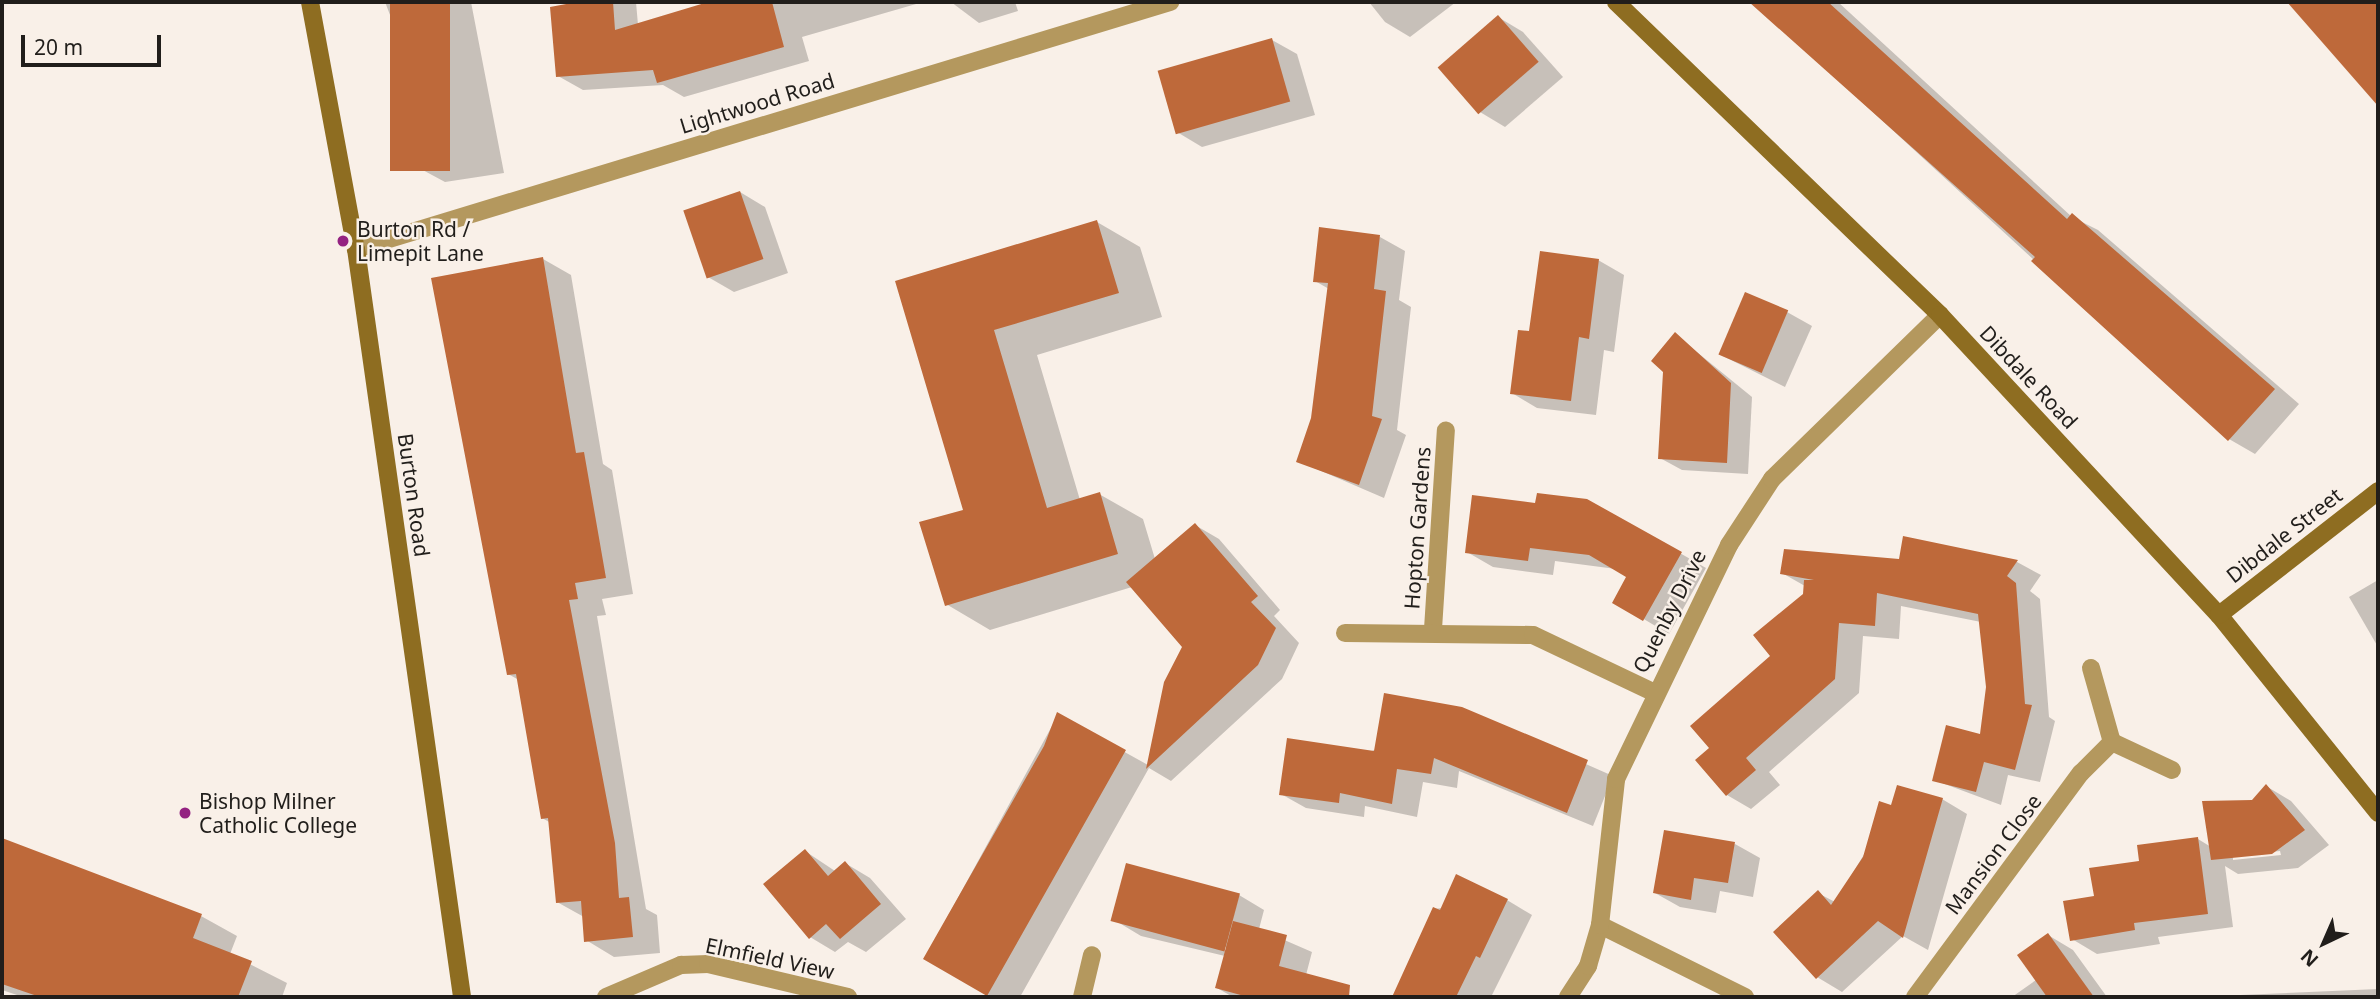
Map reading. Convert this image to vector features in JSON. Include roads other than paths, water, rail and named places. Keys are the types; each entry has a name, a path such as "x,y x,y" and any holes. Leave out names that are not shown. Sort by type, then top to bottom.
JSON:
{"street":[{"name":"Burton Road","path":"310,2 356,249 462,997"},
{"name":"Lightwood Road","path":"356,249 1170,2"},
{"name":"Dibdale Road","path":"1616,2 1940,315 2218,615 2378,813"},
{"name":"Quenby Drive","path":"1568,997 1588,966 1600,925 1616,779 1653,692 1729,545 1772,479 1940,315"},
{"name":"Hopton Gardens","path":"1433,629 1446,430"},
{"name":"Dibdale Street","path":"2218,615 2378,491"},
{"name":"Hopton Gardens","path":"1345,633 1433,629 1533,635 1653,692"},
{"path":"2091,668 2112,743 2172,769"},
{"name":"Mansion Close","path":"1915,997 2081,773 2112,743"},
{"path":"1600,925 1745,997"},
{"path":"1082,997 1092,955"},
{"name":"Elmfield View","path":"606,997 681,965 708,964 848,997"}],"place":[{"name":"Burton Rd / Limepit Lane","path":"343,241"},
{"name":"Bishop Milner Catholic College","path":"185,813"}]}
